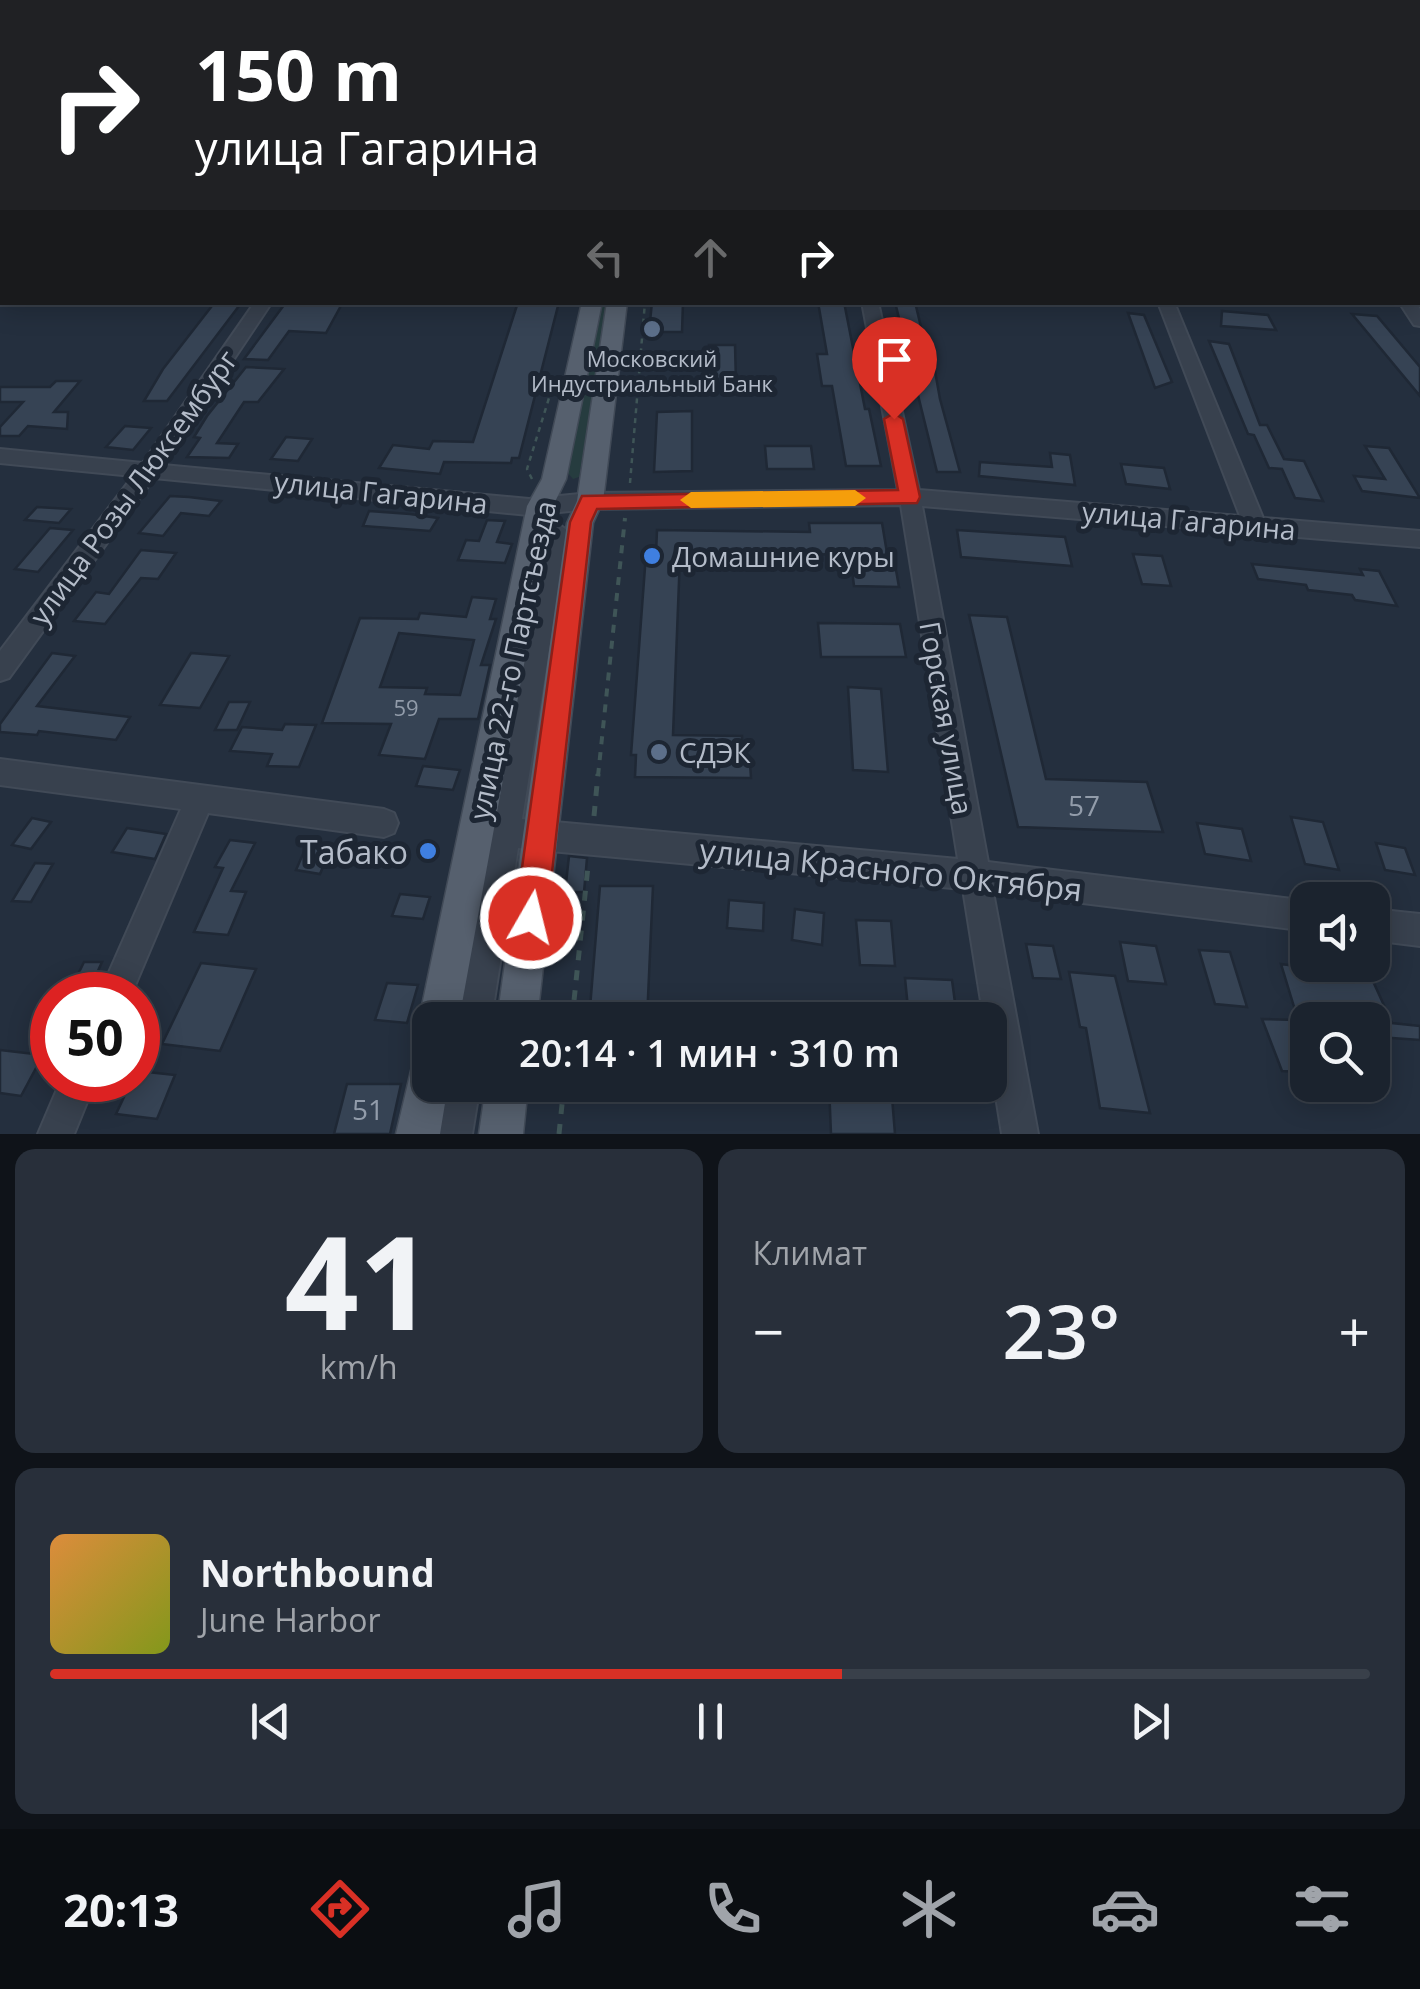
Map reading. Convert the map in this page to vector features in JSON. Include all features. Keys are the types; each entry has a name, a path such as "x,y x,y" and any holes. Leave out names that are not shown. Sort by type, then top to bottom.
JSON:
{"main road":[{"name":"улица 22-го Партсъезда","path":"516,1002 508,833 540,506 554,479 591,305"},
{"name":"улица 22-го Партсъезда","path":"446,1002 508,833 580,522 590,502 617,305"},
{"path":"418,1134 424,1102"},
{"path":"500,1134 505,1102"}],"street":[{"name":"улица Розы Люксембург","path":"0,670 150,468 262,305"},
{"name":"Горская улица","path":"871,305 910,497 1020,1134"},
{"path":"1167,305 1255,526"},
{"name":"улица Гагарина","path":"0,456 540,506 910,497 1420,540"},
{"path":"477,1002 557,531"},
{"path":"0,772 384,823"},
{"path":"126,972 199,800"},
{"name":"улица Красного Октября","path":"508,833 974,876 1290,914"},
{"path":"1390,926 1420,930"},
{"path":"56,1134 70,1102"},
{"path":"454,1134 460,1102"}],"path":[{"path":"574,1002 628,501 645,305"},
{"path":"559,1134 562,1102"}],"green space":[{"path":"599,305 609,305 579,477 573,479 567,472"}],"building":[{"path":"213,305 240,305 167,401 144,401 163,369"},
{"path":"284,305 341,305 326,333 289,331 268,360 244,359"},
{"path":"517,305 558,305 519,458 512,458 511,463 444,462 440,474 379,468 393,445 429,449 433,441 473,442"},
{"path":"652,305 683,305 682,332 649,332"},
{"path":"819,305 845,305 865,409 869,409 881,466 846,466 832,386 822,386 817,354 827,354"},
{"path":"896,305 916,305 926,348 931,349 960,472 937,472"},
{"path":"1222,311 1268,315 1276,330 1221,326"},
{"path":"1128,313 1144,315 1172,382 1155,388"},
{"path":"1352,314 1377,316 1420,367 1420,396"},
{"path":"1209,341 1229,344 1260,425 1267,425 1284,459 1304,461 1323,501 1295,498 1282,469 1269,468 1254,435 1248,434"},
{"path":"709,345 735,345 736,383 708,383"},
{"path":"246,367 284,369 258,402 244,402 217,443 238,444 229,458 187,457 200,438 194,437 207,416"},
{"path":"56,381 80,381 54,412 68,412 67,429 28,426 19,436 0,436 0,427 23,402 0,402 0,387 50,387"},
{"path":"692,411 692,471 654,472 657,412"},
{"path":"125,426 151,428 133,450 106,447"},
{"path":"286,437 312,439 298,461 271,459"},
{"path":"765,446 811,446 814,469 767,469"},
{"path":"1365,446 1389,448 1420,498 1362,491 1354,476 1385,479"},
{"path":"1050,453 1070,455 1075,485 979,476 980,462 1052,467"},
{"path":"1121,464 1164,468 1170,489 1126,484"},
{"path":"170,496 221,501 209,516 181,513 163,536 139,533"},
{"path":"37,507 71,509 59,523 25,520"},
{"path":"369,511 438,518 430,531 363,526"},
{"path":"487,520 505,521 497,542 512,544 505,563 458,560 466,540 479,541"},
{"path":"809,523 882,523 899,587 854,586 850,554 680,556 673,735 742,736 743,763 750,763 751,778 635,777 636,755 631,755 646,554 656,554 657,530 810,532"},
{"path":"50,528 73,530 38,572 15,569"},
{"path":"957,530 1065,537 1072,566 961,557"},
{"path":"141,550 176,553 158,579 141,578 105,624 74,621 96,592 109,594"},
{"path":"1133,554 1162,556 1171,586 1142,584"},
{"path":"1252,564 1363,575 1360,569 1379,571 1397,606 1308,590 1306,585 1258,579"},
{"path":"472,597 496,599 490,619 496,619 481,665 490,665 478,719 439,719 425,759 379,755 391,724 322,723 360,618 418,619 420,613 466,617","holes":["399,633 474,640 460,695 425,694 427,688 380,687"]},
{"path":"969,615 1007,617 1046,779 1147,782 1163,832 1018,827"},
{"path":"818,623 900,624 906,657 821,657"},
{"path":"52,653 75,656 37,706 130,717 116,740 39,731 37,735 0,732 0,724"},
{"path":"191,653 229,656 200,708 160,705"},
{"path":"848,687 881,689 888,772 853,770"},
{"path":"229,702 250,702 237,730 215,730"},
{"path":"285,724 316,725 299,767 267,766 272,754 230,751 242,727 282,730"},
{"path":"423,766 460,770 453,790 416,786"},
{"path":"1291,817 1323,822 1339,870 1305,864"},
{"path":"32,818 51,822 31,849 12,845"},
{"path":"1197,823 1242,829 1251,861 1205,854"},
{"path":"127,828 166,834 155,859 112,852"},
{"path":"230,840 255,843 231,891 246,892 228,935 194,932 223,868 215,867"},
{"path":"1376,843 1405,848 1415,875 1385,870"},
{"path":"306,847 330,850 320,874 296,870"},
{"path":"569,856 587,858 584,892 565,892"},
{"path":"35,863 53,864 31,902 12,901"},
{"path":"600,886 653,886 648,1002 590,1002"},
{"path":"400,894 430,897 423,919 392,916"},
{"path":"729,900 764,903 763,931 727,928"},
{"path":"795,909 824,913 822,945 792,940"},
{"path":"856,920 891,921 895,966 860,965"},
{"path":"1120,942 1156,946 1166,984 1128,981"},
{"path":"1026,944 1053,946 1061,979 1033,978"},
{"path":"1199,950 1230,952 1247,1007 1215,1004"},
{"path":"84,962 102,962 97,972 79,972"},
{"path":"201,963 256,969 220,1051 162,1044"},
{"path":"1281,964 1290,965 1290,982 1373,982 1382,1002 1293,1002"},
{"path":"1069,972 1115,976 1150,1113 1100,1108 1086,1028 1080,1027"},
{"path":"905,978 952,980 955,1002 907,1002"},
{"path":"387,983 418,985 407,1023 375,1020"},
{"path":"1262,1019 1290,1020 1290,1071 1282,1071"},
{"path":"1390,1019 1392,1023 1420,1026 1420,1040 1390,1038"},
{"path":"0,1050 30,1053 30,1079 21,1096 0,1093"},
{"path":"160,1073 175,1075 157,1119 116,1114 122,1102 160,1102"},
{"path":"347,1084 401,1084 390,1134 334,1134"},
{"path":"830,1102 892,1102 895,1134 831,1134"}],"slow traffic":[{"path":"691,500 855,498"}],"place":[{"name":"Московский Индустриальный Банк","path":"652,329"},
{"name":"Домашние куры","path":"652,556"},
{"name":"СДЭК","path":"659,752"},
{"name":"Табако","path":"428,851"}],"route":[{"path":"531,918 580,522 590,502 910,497 894,419"}]}
